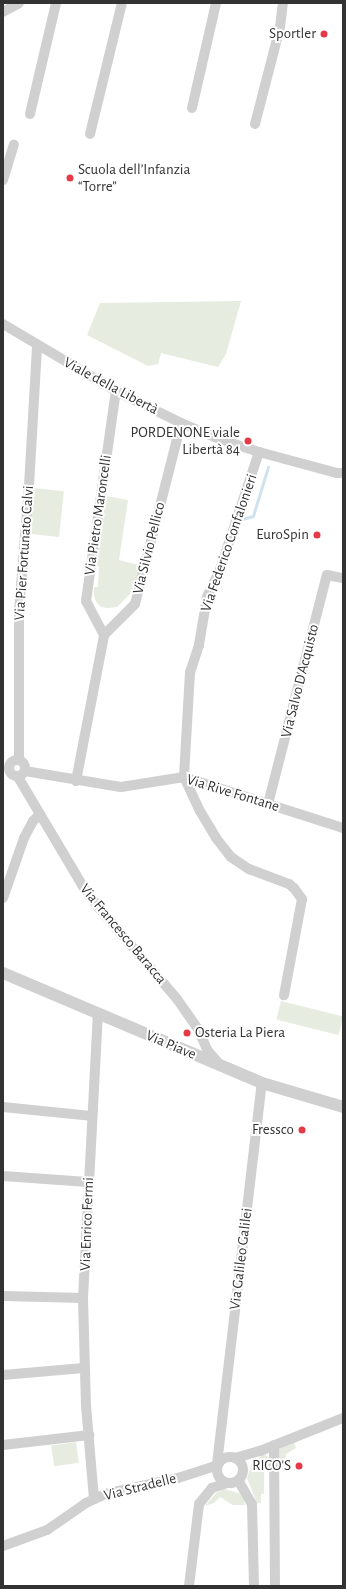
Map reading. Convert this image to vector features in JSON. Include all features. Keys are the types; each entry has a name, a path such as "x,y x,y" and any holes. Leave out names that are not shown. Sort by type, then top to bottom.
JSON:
{"street":[{"path":"3,12 19,3"},
{"path":"30,114 56,3"},
{"path":"90,134 122,3"},
{"path":"192,108 216,3"},
{"path":"255,124 280,27 283,3"},
{"path":"3,180 14,145"},
{"name":"Viale della Libertà","path":"3,324 37,346 116,391 181,423 222,440 341,474"},
{"name":"Via Pier Fortunato Calvi","path":"19,760 19,611 29,486 37,346"},
{"name":"Via Pietro Maroncelli","path":"104,636 86,600 116,391"},
{"name":"Via Silvio Pellico","path":"104,636 135,604 181,423"},
{"name":"Via Federico Confalonieri","path":"184,777 185,748 190,704 190,672 198,645 207,597 219,572 260,452"},
{"name":"Via Salvo D'Acquisto","path":"268,804 327,575 343,578"},
{"path":"76,781 104,636"},
{"path":"19,760 24,763 21,774 10,773 6,763 19,760"},
{"name":"Via Rive Fontane","path":"21,774 121,787 184,777 343,828"},
{"name":"Via Francesco Baracca","path":"21,774 40,814 68,864 99,908 160,977 198,1029 208,1051 222,1067"},
{"path":"184,777 200,811 216,838 231,857 249,869 289,884 302,899 284,995"},
{"path":"3,898 24,838 33,821 40,814"},
{"name":"Via Piave","path":"3,973 262,1083 343,1107"},
{"name":"Via Enrico Fermi","path":"94,1498 84,1368 83,1298 91,1116 98,1014"},
{"name":"Via Galileo Galilei","path":"217,1465 262,1083"},
{"path":"3,1107 91,1116"},
{"path":"3,1176 88,1182"},
{"path":"3,1296 83,1298"},
{"path":"3,1375 84,1368"},
{"path":"226,1483 217,1475 217,1465 223,1458 260,1451 343,1418"},
{"path":"3,1445 89,1435"},
{"path":"221,1435 226,1448 241,1463 243,1470"},
{"path":"274,1445 275,1586"},
{"path":"188,1586 199,1504 212,1488 238,1480 248,1461 260,1451"},
{"name":"Via Stradelle","path":"3,1546 47,1530 94,1498 113,1492 178,1478 217,1465"},
{"path":"238,1480 252,1504 254,1586"}],"shaded area":[{"path":"241,301 226,354 218,367 161,353 158,364 148,366 87,335 100,303"},
{"path":"34,488 64,491 59,537 29,534"},
{"path":"106,496 128,500 119,560 139,565 139,574 130,594 117,607 108,608 101,607 96,602 94,595 94,587 98,587 99,567 96,566"},
{"path":"281,1001 343,1016 339,1035 276,1019"},
{"path":"76,1442 79,1463 54,1466 51,1445"},
{"path":"294,1442 296,1448 286,1454 285,1469 279,1469 279,1449"},
{"path":"262,1455 270,1458 271,1471 264,1471 264,1494 261,1494 261,1503 257,1503 247,1478 252,1463"},
{"path":"224,1489 239,1493 243,1497 245,1505 233,1505 220,1497 214,1503 205,1506 216,1493"}],"waterway":[{"path":"242,519 253,516 268,467"}],"place":[{"name":"Sportler","path":"324,34"},
{"name":"Scuola dell’Infanzia “Torre”","path":"70,178"},
{"name":"PORDENONE viale Libertà 84","path":"248,441"},
{"name":"EuroSpin","path":"317,535"},
{"name":"Osteria La Piera","path":"187,1033"},
{"name":"Fressco","path":"302,1130"},
{"name":"RICO'S","path":"299,1466"}]}
